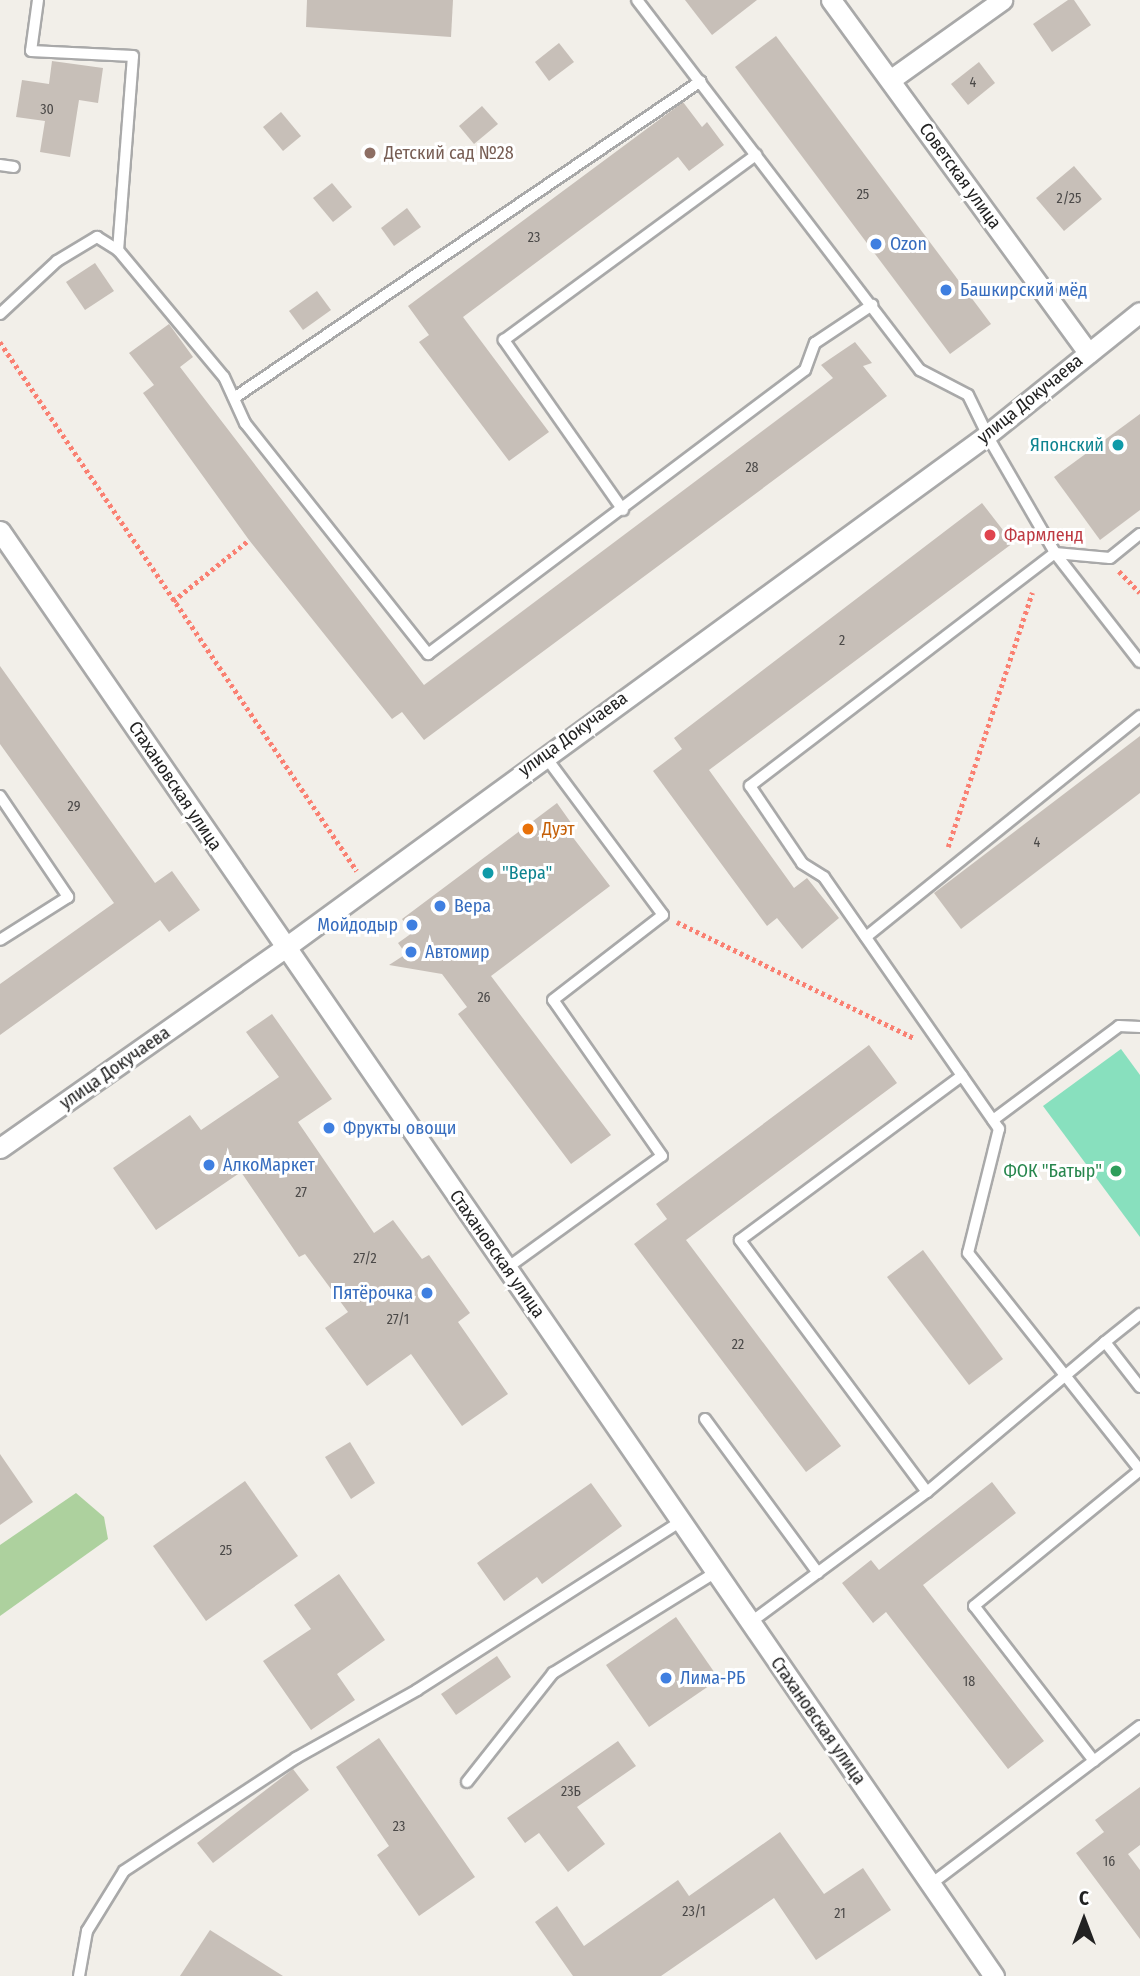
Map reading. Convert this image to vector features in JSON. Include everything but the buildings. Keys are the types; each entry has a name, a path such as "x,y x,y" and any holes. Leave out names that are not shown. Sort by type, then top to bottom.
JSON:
{"street":[{"name":"Советская улица","path":"831,0 1088,353"},
{"path":"890,80 1002,0"},
{"name":"улица Докучаева","path":"0,1148 286,947 544,755 987,434 1140,312"},
{"name":"Стахановская улица","path":"0,531 994,1976"}],"lane":[{"path":"38,0 31,51 133,56 118,250"},
{"path":"637,0 920,370 968,395 987,434 1055,552 1140,662"},
{"path":"234,398 701,81"},
{"path":"623,510 504,340 756,155"},
{"path":"0,165 14,167"},
{"path":"0,314 57,261 97,237 118,250 224,377 245,423 428,654 623,510 805,370 815,343 872,305"},
{"path":"1094,1761 974,1606 1140,1471 968,1253 999,1129 824,877 802,863 750,786 1055,552 1110,558 1140,534"},
{"path":"866,937 1140,716"},
{"path":"507,1268 662,1156 553,1000 663,915 544,755"},
{"path":"0,796 68,897 0,940"},
{"path":"993,1120 1119,1026 1140,1027"},
{"path":"927,1492 740,1240 962,1076"},
{"path":"751,1622 927,1492 1140,1314"},
{"path":"1105,1342 1140,1387"},
{"path":"705,1419 818,1573"},
{"path":"79,1976 88,1931 124,1871 296,1758 417,1690 681,1521"},
{"path":"467,1782 553,1673 716,1572"},
{"path":"931,1884 1140,1726"}],"path":[{"path":"0,342 368,886"},
{"path":"173,601 249,540"},
{"path":"1110,558 1140,593"},
{"path":"940,878 1042,562"},
{"path":"663,915 947,1054"}],"green space":[{"name":"ФОК \"Батыр\"","path":"1121,1049 1140,1075 1140,1237 1043,1106"},
{"path":"76,1493 104,1517 108,1539 0,1616 0,1545"}],"place":[{"name":"Детский сад №28","path":"370,153"},
{"name":"Ozon","path":"876,244"},
{"name":"Башкирский мёд","path":"946,290"},
{"name":"Японский","path":"1118,445"},
{"name":"Фармленд","path":"990,535"},
{"name":"Дуэт","path":"528,829"},
{"name":"\"Вера\"","path":"488,873"},
{"name":"Вера","path":"440,906"},
{"name":"Мойдодыр","path":"412,925"},
{"name":"Автомир","path":"411,952"},
{"name":"Фрукты овощи","path":"329,1128"},
{"name":"АлкоМаркет","path":"209,1165"},
{"name":"ФОК \"Батыр\"","path":"1116,1171"},
{"name":"Пятёрочка","path":"427,1293"},
{"name":"Лима-РБ","path":"666,1678"}]}
